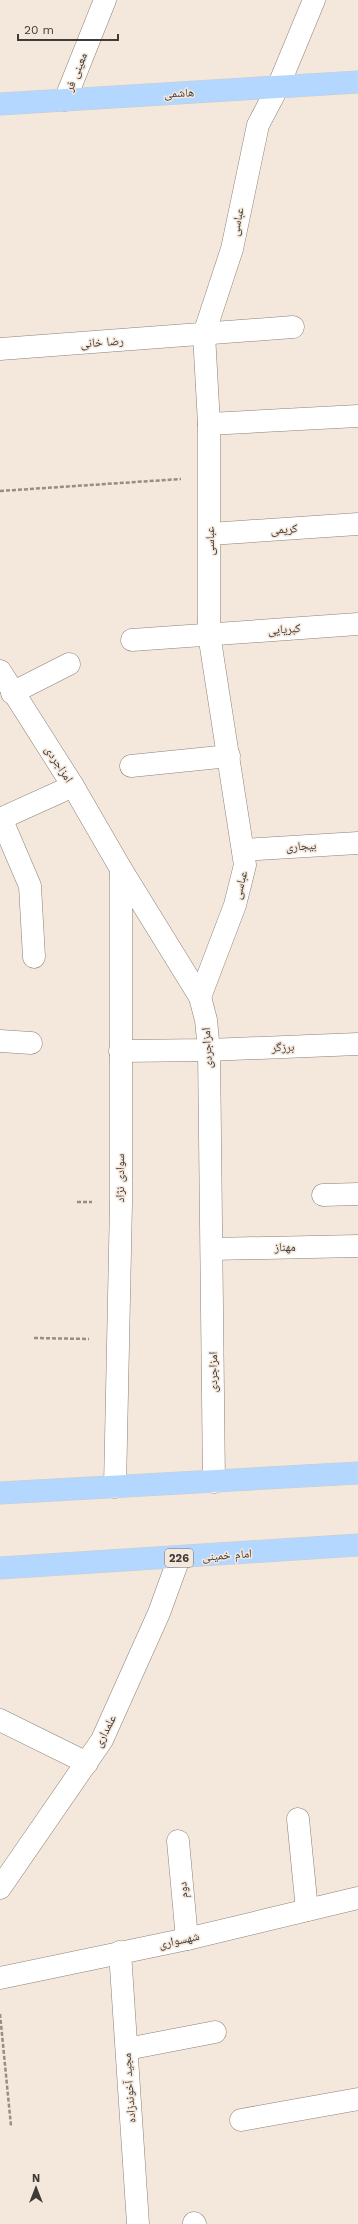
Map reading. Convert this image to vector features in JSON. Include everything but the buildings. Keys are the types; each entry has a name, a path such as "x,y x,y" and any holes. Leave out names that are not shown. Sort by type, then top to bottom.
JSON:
{"main road":[{"name":"هاشمی","path":"0,104 358,82"},
{"path":"0,1493 358,1473"},
{"name":"امام خمینی","path":"0,1568 179,1558 358,1545"}],"street":[{"name":"معینی فر","path":"64,100 106,0"},
{"name":"عباسی","path":"200,997 235,905 245,865 209,634 209,424 204,334 232,248 258,125 278,87 314,0"},
{"name":"رضا خانی","path":"0,349 293,327"},
{"path":"209,424 358,416"},
{"name":"کریمی","path":"210,534 358,524"},
{"name":"کبریایی","path":"132,640 358,624"},
{"path":"12,692 69,664"},
{"name":"امزاجردی","path":"0,672 73,786 121,869 200,997 206,1020 208,1050 212,1249 214,1482"},
{"path":"131,766 229,756"},
{"path":"34,957 30,886 0,819 73,786"},
{"name":"بیجاری","path":"243,850 358,843"},
{"name":"سوادی نژاد","path":"115,1487 121,1203 121,869"},
{"path":"0,1041 31,1043"},
{"name":"برزگر","path":"120,1051 208,1050 358,1044"},
{"path":"323,1195 358,1194"},
{"name":"مهناز","path":"212,1249 358,1246"},
{"name":"علمداری","path":"0,1888 102,1740 159,1613 179,1558"},
{"path":"0,1720 87,1763"},
{"path":"298,1819 307,1910"},
{"name":"دوم","path":"178,1841 187,1939"},
{"name":"شهسواری","path":"0,1978 187,1939 358,1898"},
{"name":"مجید آخوندزاده","path":"120,1952 138,2224"},
{"path":"126,2049 215,2032"},
{"path":"241,2120 358,2099"}],"path":[{"path":"0,492 209,477"},
{"path":"34,1338 118,1340"},
{"path":"0,2014 11,2126"}]}
